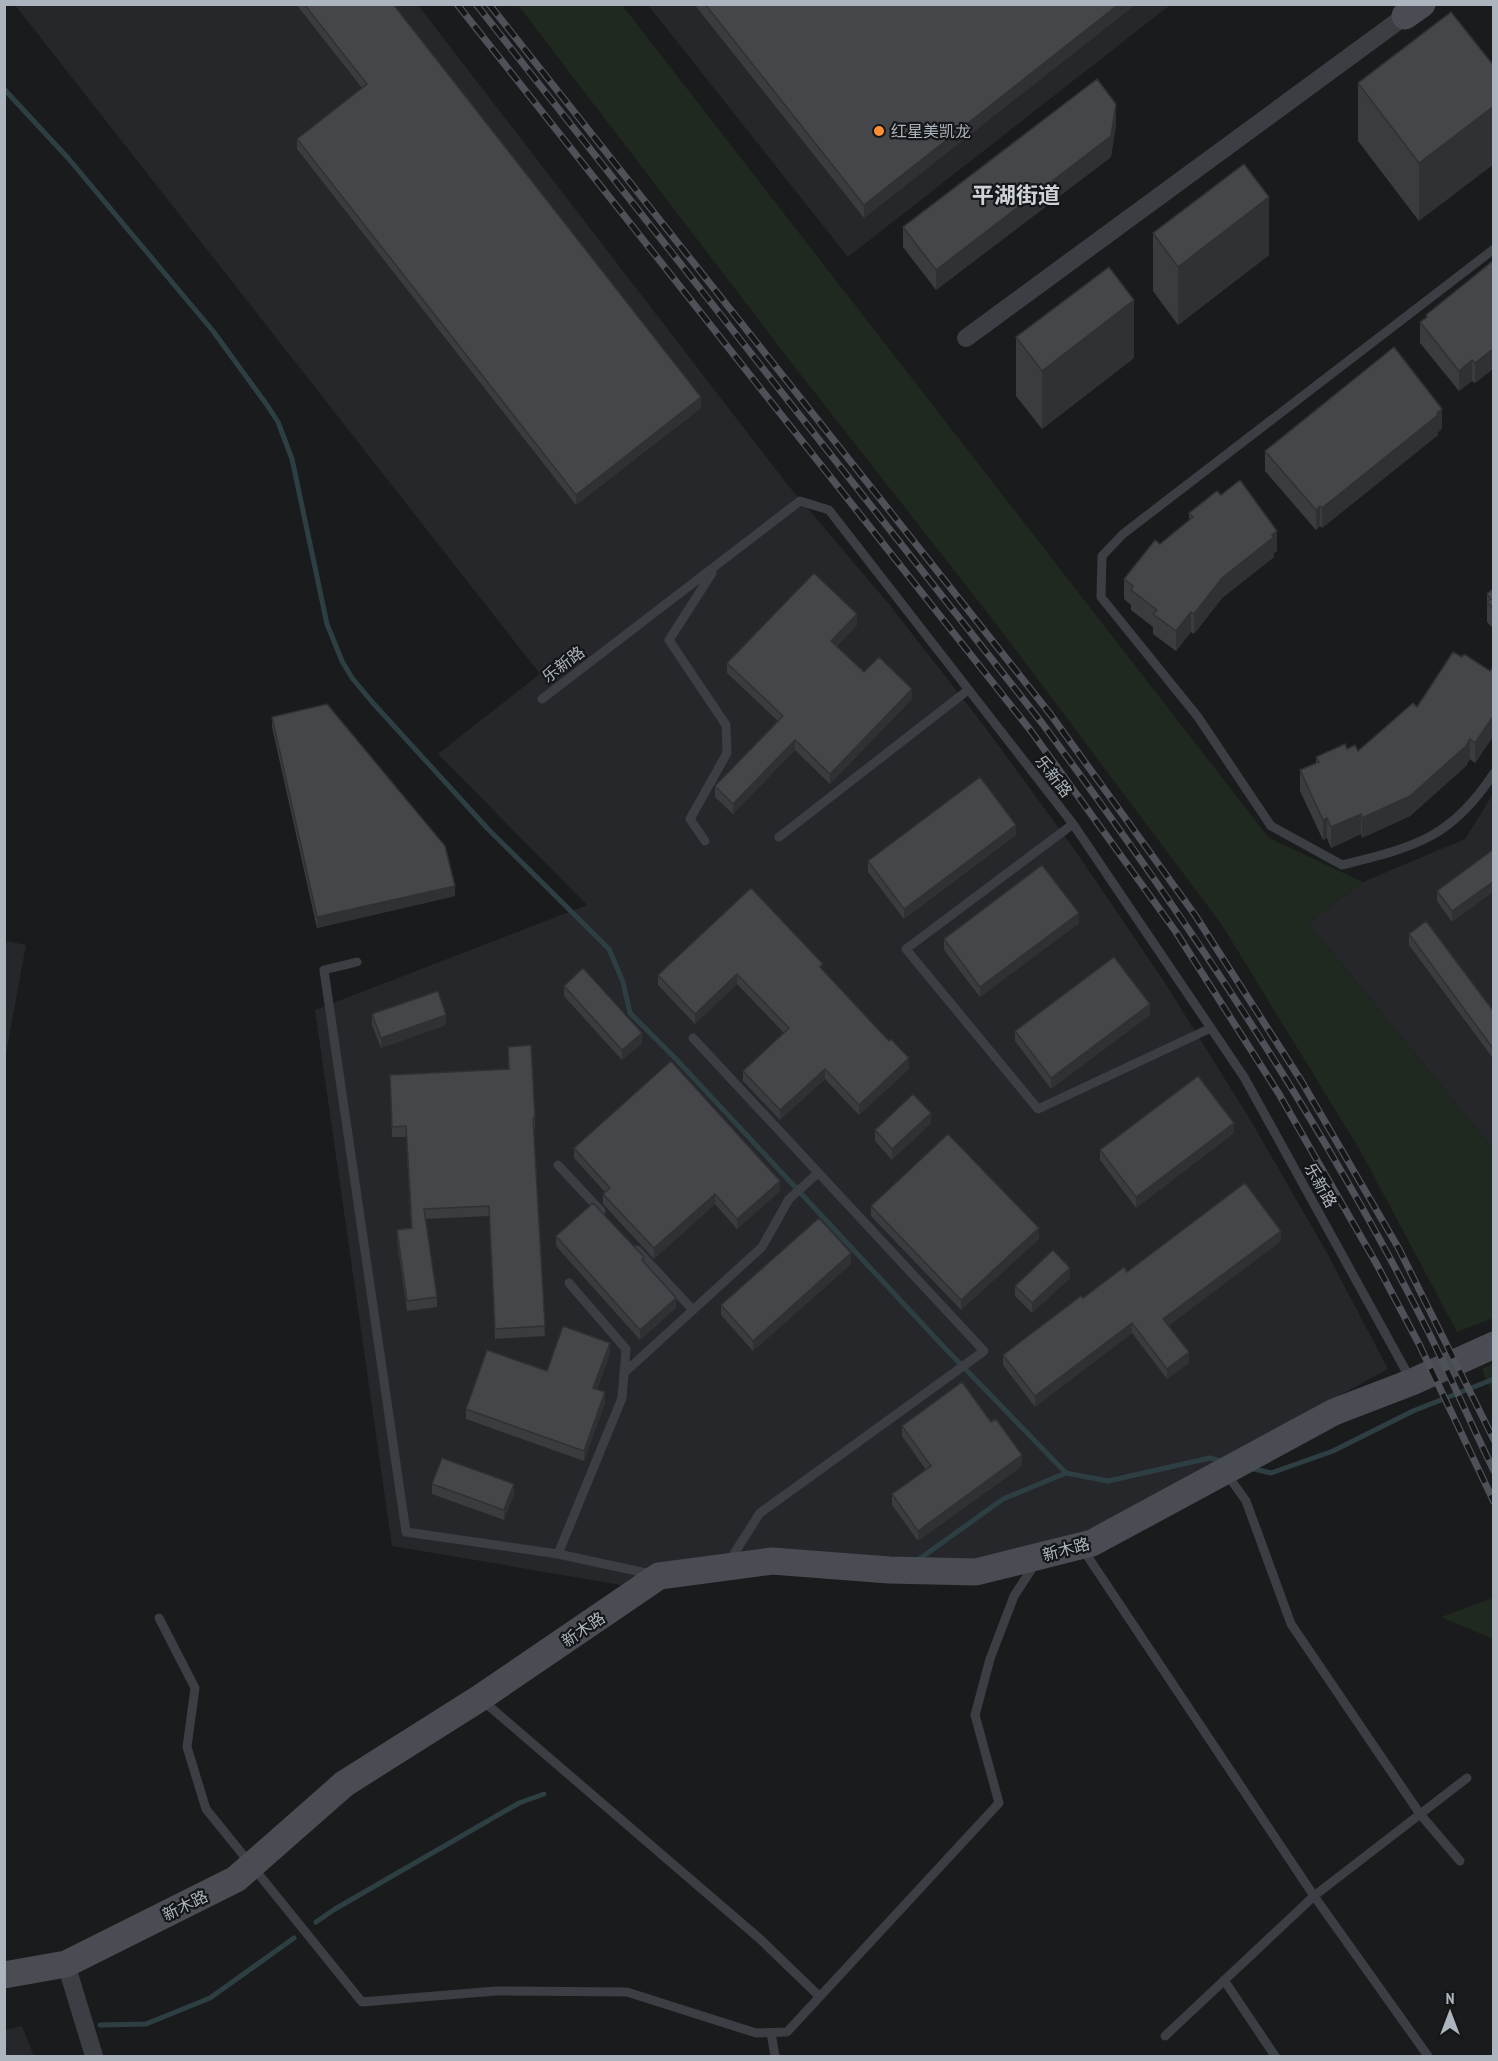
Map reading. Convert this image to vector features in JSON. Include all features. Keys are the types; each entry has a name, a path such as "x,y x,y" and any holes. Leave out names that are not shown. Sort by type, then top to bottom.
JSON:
{"street":[{"path":"966,338 1413,8"},
{"path":"1412,1382 1494,1345"},
{"name":"新木路","path":"4,1975 66,1964 237,1879 344,1784 480,1698 659,1576 772,1561 890,1570 976,1572 1092,1543 1334,1412 1412,1382"},
{"path":"66,1964 94,2056"}],"lane":[{"path":"1494,249 1123,534 1102,556 1101,597 1198,717 1271,826 1342,865 1401,850 1438,832 1469,807 1494,773"},
{"name":"乐新路","path":"542,699 800,501 829,510 1072,824 1244,1077 1412,1382"},
{"path":"705,841 690,819 727,753 726,725 669,640 716,566"},
{"path":"779,837 968,690"},
{"path":"1072,824 906,949 1038,1109 1211,1028"},
{"path":"357,962 324,970 406,1532 558,1554 659,1576"},
{"path":"693,1038 984,1351 760,1513 725,1567"},
{"path":"558,1165 606,1216"},
{"path":"624,1373 762,1247 789,1199 818,1173"},
{"path":"629,1242 693,1310"},
{"path":"558,1554 622,1398 626,1349 569,1283"},
{"path":"1225,1471 1246,1500 1291,1624 1420,1814 1460,1861"},
{"path":"1080,1546 1314,1896 1428,2056"},
{"path":"159,1618 195,1688 187,1747 206,1809 362,2002 496,1991 627,1992 756,2033 787,2032 999,1803 975,1715 990,1659 1014,1596 1040,1556"},
{"path":"480,1698 760,1939 819,1996"},
{"path":"1165,2036 1314,1896 1467,1778"},
{"path":"1224,1980 1275,2056"},
{"path":"771,2032 775,2056"}],"shaded area":[{"path":"15,5 418,5 787,484 888,603 985,727 1077,853 1165,983 1248,1116 1326,1251 1388,1369 1088,1534 975,1562 890,1560 627,1586 392,1546 315,1010 587,905 438,754 540,674"},
{"path":"518,5 622,5 1269,838 1363,882 1308,923 1493,1149 1493,1318 1457,1332 1361,1152 1222,925 997,625 794,366"},
{"name":"红星美凯龙","path":"648,5 1170,5 848,257"},
{"path":"1493,794 1493,1149 1308,923 1363,882 1465,839"},
{"path":"7,941 26,945 5,1059 4,958"},
{"path":"1493,1364 1493,1396 1482,1369"},
{"path":"1493,1598 1493,1639 1441,1617"},
{"path":"22,2026 34,2056 5,2056 5,2030"}],"building":[{"path":"304,4 393,4 701,397 576,495 297,139 367,84"},
{"name":"红星美凯龙","path":"705,4 1119,4 864,205"},
{"path":"1451,12 1494,66 1494,106 1419,163 1358,83"},
{"path":"1097,79 1116,104 1111,136 936,270 903,227"},
{"path":"1244,164 1269,197 1178,267 1153,233"},
{"path":"1494,260 1494,348 1475,363 1472,360 1459,371 1420,322"},
{"path":"1109,267 1134,300 1042,371 1016,337"},
{"path":"1394,347 1442,409 1437,413 1438,415 1322,508 1320,506 1316,510 1265,451"},
{"path":"1240,480 1277,531 1272,535 1274,537 1222,578 1194,614 1191,612 1176,631 1153,614 1157,610 1131,590 1133,586 1124,579 1155,540 1160,544 1193,517 1189,513 1217,491 1221,495"},
{"path":"814,573 857,614 831,641 864,672 879,657 912,689 830,774 795,740 733,804 715,786 783,716 727,663"},
{"path":"1494,588 1494,609 1487,602 1491,599 1487,594"},
{"path":"1453,652 1462,657 1464,654 1490,671 1494,667 1494,715 1475,743 1470,739 1466,746 1410,796 1362,818 1361,814 1331,827 1327,818 1323,820 1300,770 1319,762 1316,757 1345,744 1347,749 1355,745 1358,751 1413,703 1417,707"},
{"path":"327,704 445,846 455,886 317,917 272,717"},
{"path":"980,777 1016,825 904,909 868,861"},
{"path":"1494,849 1494,881 1452,911 1437,891"},
{"path":"1042,865 1079,913 980,987 944,939"},
{"path":"751,888 823,964 820,967 889,1041 891,1039 909,1058 859,1105 825,1069 780,1110 743,1071 789,1028 737,974 695,1014 658,975"},
{"path":"1426,921 1494,1012 1494,1045 1492,1047 1409,934"},
{"path":"1114,957 1150,1004 1051,1078 1015,1031"},
{"path":"583,968 642,1033 622,1050 564,986"},
{"path":"438,991 446,1015 381,1038 372,1014"},
{"path":"531,1045 545,1326 495,1329 489,1206 424,1209 437,1297 407,1301 397,1230 412,1228 406,1126 392,1127 390,1075 509,1069 508,1047"},
{"path":"671,1061 780,1181 737,1219 715,1194 654,1248 603,1194 610,1188 574,1148"},
{"path":"1198,1076 1234,1123 1136,1197 1100,1150"},
{"path":"913,1094 931,1113 892,1149 875,1130"},
{"path":"948,1134 1039,1228 961,1300 871,1206"},
{"path":"1245,1183 1281,1231 1163,1319 1189,1352 1167,1369 1132,1323 1035,1396 1003,1355 1081,1296 1083,1298 1124,1267 1127,1272"},
{"path":"593,1203 644,1257 642,1260 676,1298 640,1330 556,1236"},
{"path":"819,1218 851,1253 753,1341 721,1305"},
{"path":"1053,1250 1070,1268 1032,1303 1015,1286"},
{"path":"563,1326 610,1343 593,1388 605,1392 584,1451 466,1409 487,1350 547,1371"},
{"path":"962,1382 991,1422 996,1419 1022,1455 918,1531 892,1494 931,1466 902,1426"},
{"path":"442,1458 514,1484 504,1510 432,1484"}],"waterway":[{"path":"4,89 68,158 213,331 278,422 292,459 327,624 342,661 352,678 488,829 609,949 623,982 630,1013 675,1058 942,1345 1066,1473 1108,1481 1210,1458 1224,1462"},
{"path":"1250,1468 1271,1473 1333,1451 1413,1411 1494,1379"},
{"path":"918,1560 1003,1499 1066,1473"},
{"path":"316,1922 519,1803 544,1794"},
{"path":"100,2025 146,2024 210,1998 294,1938"}],"railway":[{"path":"457,4 1031,731 1176,932 1279,1094 1376,1263 1419,1344 1494,1502"},
{"path":"476,4 1042,723 1161,889 1274,1059 1355,1196 1430,1335 1494,1471"},
{"path":"489,4 1051,715 1195,915 1302,1082 1399,1249 1494,1440"}],"place":[{"name":"红星美凯龙","path":"879,131"}],"district":[{"name":"平湖街道","path":"1016,195"}]}
